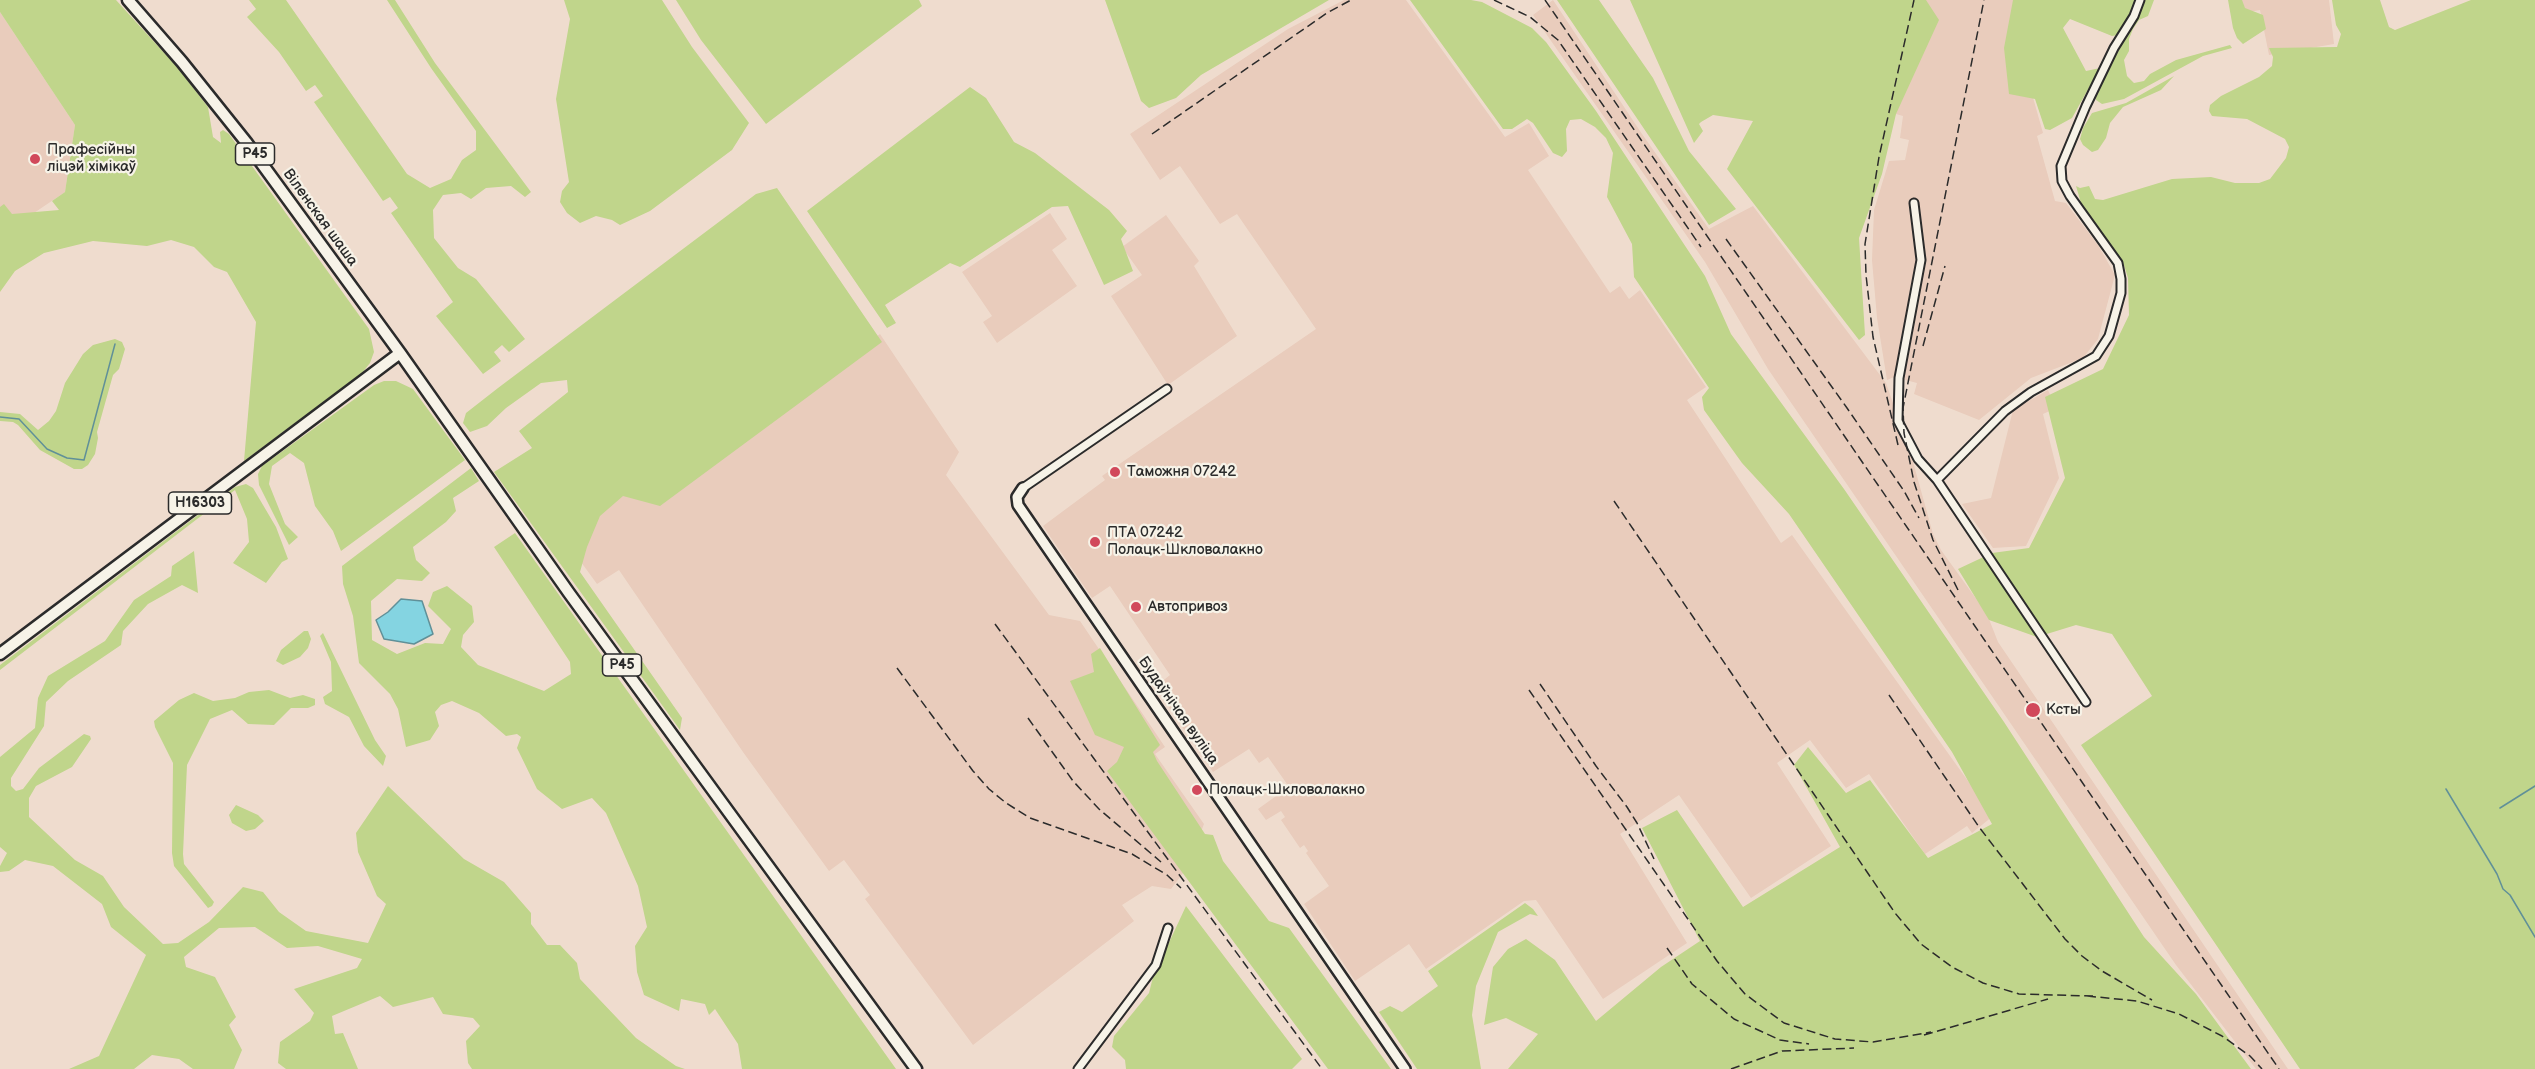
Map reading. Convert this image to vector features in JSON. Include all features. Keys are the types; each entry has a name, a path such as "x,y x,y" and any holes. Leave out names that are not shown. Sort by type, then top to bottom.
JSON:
{"main road":[{"name":"Віленская шаша","path":"128,0 219,108 400,353"},
{"name":"Н16303","path":"0,654 400,353"},
{"name":"Р45","path":"400,353 569,594 916,1069"}],"street":[{"path":"1937,480 2005,411 2031,392 2096,356 2109,336 2121,293 2118,262 2070,196 2062,181 2061,166 2086,106 2114,48 2134,16 2140,0"},
{"path":"1914,203 1921,260 1899,378 1898,421 1918,459 1937,480 2086,702"},
{"path":"1023,488 1167,389"},
{"name":"Будаўнічая вуліца","path":"1023,488 1017,497 1018,505 1405,1069"},
{"path":"1078,1069 1156,965 1168,928"}],"shaded area":[{"path":"1344,0 1406,0 1505,137 1529,123 1549,156 1528,170 1610,293 1620,286 1629,299 1640,290 1706,387 1687,400 1781,543 1792,535 1993,816 1972,833 1967,826 1925,854 1869,774 1846,788 1810,740 1777,763 1831,846 1751,898 1679,795 1620,834 1687,943 1603,999 1536,900 1524,901 1426,969 1409,944 1355,981 1304,904 1329,886 1306,853 1308,851 1304,845 1300,848 1281,820 1285,817 1281,811 1266,820 1258,809 1290,786 1268,757 1259,763 1249,749 1213,772 1155,687 1170,675 1110,586 1092,598 1043,526 1105,480 1102,476 1316,329 1237,214 1220,224 1180,166 1160,180 1130,134 1288,29"},
{"path":"1553,0 1642,134 1709,229 1753,206 1886,383 1912,458 1933,534 1941,550 1987,614 1998,642 2288,1069 2256,1069 2176,965 1768,369 1705,262 1533,15"},
{"path":"1920,0 2036,0 2032,94 2043,133 2037,136 2055,201 2066,203 2098,245 2115,275 2098,339 2083,358 2031,378 1979,420 1914,394 1917,383 1894,377 1887,380 1877,318 1872,260 1874,210 1889,161 1905,160 1909,140 1900,138 1903,116 1896,114"},
{"path":"2239,0 2329,0 2334,44 2269,55 2260,10 2242,13"},
{"name":"Прафесійны ліцэй хімікаў","path":"0,12 75,125 65,192 0,236"},
{"path":"1050,213 1067,239 1052,250 1077,286 997,343 983,322 992,316 962,272"},
{"path":"1166,215 1199,261 1194,266 1237,336 1168,385 1111,296 1142,275 1122,247"},
{"path":"880,334 959,452 946,475 1049,615 1080,621 1165,747 1155,754 1204,824 1187,868 1171,889 1152,886 1122,905 1134,921 973,1045 865,899 870,895 844,860 829,871 743,752 619,570 597,584 541,507 614,452 660,499"},
{"path":"2048,390 2056,408 2043,414 2059,478 2026,546 1993,548 1962,504 1991,498 2013,410"}],"green space":[{"path":"0,0 116,0 177,67 208,107 213,137 221,143 220,132 223,130 229,134 369,329 374,352 370,363 362,373 244,461 256,322 227,272 214,267 194,247 171,240 147,246 93,241 44,253 15,271 0,292 0,207 4,204 12,214 59,210 52,201 65,192 75,125 0,12"},
{"path":"249,0 286,0 407,174 430,188 451,179 462,160 476,150 476,131 431,68 387,0 395,0 435,63 531,192 525,197 511,186 486,188 471,199 461,193 443,195 433,210 434,238 458,268 476,279 525,339 509,352 502,345 494,352 501,361 483,374 436,316 453,302 391,213 398,208 390,197 383,201 314,102 323,96 315,85 306,91 279,52 247,17 256,9"},
{"path":"564,0 662,0 692,47 749,123 732,150 650,211 620,225 612,220 596,216 580,223 567,213 560,202 562,191 569,182 556,99 570,19"},
{"path":"676,0 919,0 922,6 766,124 701,40"},
{"path":"1105,0 1329,0 1201,75 1176,98 1149,108 1141,101"},
{"path":"1410,0 1482,2 1532,28 1546,42 1596,111 1705,276 1731,334 1844,489 2004,722 2144,937 2196,994 2251,1069 1508,1069 1538,1034 1506,1018 1484,1025 1493,967 1508,949 1526,939 1555,960 1596,1021 1661,967 1700,941 1642,828 1677,810 1743,907 1840,847 1794,765 1808,747 1846,793 1870,780 1928,858 1992,824 1952,752 1789,514 1742,463 1704,410 1702,397 1709,388 1634,277 1632,244 1607,197 1613,153 1606,138 1595,127 1581,119 1570,120 1566,129 1567,151 1562,157 1553,153 1533,123 1527,119 1512,129 1503,129"},
{"path":"1557,0 1599,0 1653,78 1689,151 1736,209 1709,225"},
{"path":"1630,0 1926,0 1939,20 1896,114 1882,174 1859,238 1865,335 1859,340 1727,169 1753,121 1713,115 1699,124 1703,131 1694,143"},
{"path":"2013,0 2136,0 2131,15 2118,35 2112,36 2070,19 2063,28 2086,71 2100,68 2072,118 2050,130 2045,129 2035,99 2009,94 2004,48"},
{"path":"2143,0 2154,0 2148,16 2139,20 2133,29 2129,39 2129,51 2124,60 2127,76 2134,83 2144,81 2150,74 2176,60 2230,45 2232,48 2203,56 2124,99 2102,104 2096,100 2095,94 2137,17"},
{"path":"2228,0 2242,0 2245,8 2263,15 2266,29 2243,44 2237,38 2233,28"},
{"path":"2332,0 2380,0 2389,27 2395,30 2471,0 2535,0 2535,1069 2300,1069 2081,745 2152,696 2112,634 2076,625 2037,637 1989,620 1958,569 1992,553 2029,548 2065,478 2045,397 2103,369 2129,315 2128,278 2123,262 2081,203 2076,186 2080,188 2089,186 2095,199 2103,200 2172,179 2211,177 2235,183 2259,183 2270,179 2286,158 2289,147 2285,139 2247,119 2212,116 2209,111 2210,105 2221,96 2259,77 2272,66 2273,57 2269,48 2337,47 2341,34 2336,25"},
{"path":"2174,76 2161,90 2123,107 2110,123 2106,138 2098,150 2092,152 2083,145 2080,139 2083,128 2092,113 2126,103"},
{"path":"970,87 986,98 1014,142 1035,153 1109,210 1127,231 1121,239 1133,271 1104,285 1068,206 1052,207 960,267 950,263 885,305 896,323 887,328 807,211"},
{"path":"777,188 882,342 660,506 623,496 600,516 587,547 580,572 682,718 680,730 494,472 532,448 519,431 568,392 567,380 541,383 506,408 487,426 470,432 463,423 466,413 756,194"},
{"path":"115,339 122,342 125,349 119,369 113,375 97,432 95,454 88,465 82,469 74,469 40,450 18,425 13,422 0,421 0,412 20,414 38,430 56,411 65,383 83,354 93,345"},
{"path":"384,381 396,381 413,389 465,460 341,551 333,531 315,506 304,463 290,453 272,466 269,484 285,524 298,537 289,545 259,485 258,474 262,466 374,385"},
{"path":"471,468 479,481 453,498 456,511 446,522 413,547 416,560 430,573 422,581 397,579 371,601 372,640 397,654 425,643 443,644 451,629 428,606 433,592 447,586 472,606 474,622 463,635 461,647 478,665 544,691 571,674 570,662 494,547 515,533 896,1069 742,1069 738,1044 715,1009 709,1015 705,1004 681,999 679,1011 644,995 637,972 635,946 647,927 638,886 606,813 592,798 562,809 537,789 517,748 521,737 517,734 506,736 479,713 452,701 441,705 435,712 439,726 430,740 406,747 398,709 390,694 359,663 353,616 343,584 342,566"},
{"path":"246,484 253,488 276,527 288,559 282,562 266,583 233,563 249,542 247,519 235,490 0,670 0,665 235,487"},
{"path":"194,551 198,593 182,585 148,604 123,631 121,645 68,681 46,702 44,726 11,778 11,786 16,791 23,789 39,768 84,734 90,736 91,739 72,767 36,786 29,798 29,817 75,860 103,876 124,907 163,944 178,943 209,922 243,887 263,892 279,912 306,931 368,943 386,904 377,896 358,852 356,833 388,786 464,859 504,882 531,913 531,924 547,945 560,945 577,963 580,979 636,1038 676,1066 685,1069 472,1069 468,1063 466,1041 480,1026 473,1018 443,1014 433,997 393,1007 380,996 332,1016 335,1034 343,1033 358,1069 286,1069 278,1063 280,1042 310,1021 314,1013 294,989 357,968 362,959 318,946 287,948 255,927 219,928 184,957 186,967 215,977 236,1017 229,1025 242,1050 234,1069 193,1069 179,1059 152,1055 134,1069 69,1069 99,1056 146,955 111,927 102,904 53,866 25,860 9,871 0,872 0,866 7,853 0,847 0,757 35,728 38,698 48,676 105,641 134,600 171,576 172,566"},
{"path":"304,631 308,631 311,639 308,648 300,657 283,665 276,661 281,650"},
{"path":"323,633 375,740 386,756 383,766 364,746 349,717 325,704 323,697 332,691 331,662 320,636"},
{"path":"1100,648 1160,745 1153,752 1157,761 1205,834 1213,835 1223,861 1269,921 1289,928 1391,1069 1328,1069 1107,771 1117,762 1124,747 1095,735 1070,681 1094,672 1091,654"},
{"path":"269,690 290,698 303,695 315,699 315,705 308,708 291,708 274,725 248,724 232,710 210,719 187,765 184,864 214,902 208,908 174,866 172,853 173,763 154,721 179,700 194,693 213,701 235,698 249,692"},
{"path":"236,805 258,815 264,821 255,829 246,831 232,823 229,815"},
{"path":"1525,903 1538,916 1530,914 1498,932 1476,986 1472,1015 1481,1069 1417,1069 1379,1012 1390,1006 1402,1012 1438,986 1428,971"},
{"path":"1186,906 1302,1059 1292,1069 1126,1069 1125,1060 1112,1047 1114,1036 1149,993 1153,977"}],"water":[{"path":"401,599 422,601 433,634 414,644 384,639 376,620"}],"waterway":[{"path":"0,417 19,419 47,449 67,458 84,460 115,344"},
{"path":"2500,808 2535,786"},
{"path":"2446,789 2497,874 2503,889 2510,895 2535,937"}],"railway":[{"path":"1152,134 1327,13 1351,0"},
{"path":"1494,0 1530,17 1558,40 1701,247"},
{"path":"1545,0 2279,1069"},
{"path":"1898,445 1873,337 1865,244 1879,157 1914,0"},
{"path":"1958,590 1933,540 1914,482 1904,433 1903,408 1984,0"},
{"path":"1726,239 1847,408 1904,491 1919,518"},
{"path":"1923,346 1945,266"},
{"path":"1614,501 1895,913 1921,944 1952,967 1983,983 2019,994 2093,996"},
{"path":"995,624 1322,1069"},
{"path":"897,668 973,771 1006,803 1030,818 1132,854 1167,875 1181,888"},
{"path":"1540,684 1627,807 1654,859"},
{"path":"1529,690 1717,961 1745,994 1784,1023 1835,1039 1873,1042 1931,1032"},
{"path":"1889,695 1979,827 2065,939 2102,971 2152,1000"},
{"path":"1028,718 1073,781 1099,809 1161,862"},
{"path":"1667,948 1692,984 1734,1019 1780,1040 1809,1044"},
{"path":"2087,996 2137,1001 2179,1014 2222,1036 2250,1056 2262,1069"},
{"path":"1924,1035 2048,999"},
{"path":"1731,1069 1782,1051 1854,1048"}],"place":[{"name":"Прафесійны ліцэй хімікаў","path":"35,159"},
{"name":"Таможня 07242","path":"1115,472"},
{"name":"ПТА 07242 Полацк-Шкловалакно","path":"1095,542"},
{"name":"Автопривоз","path":"1136,607"},
{"name":"Ксты","path":"2033,710"},
{"name":"Полацк-Шкловалакно","path":"1197,790"}]}
